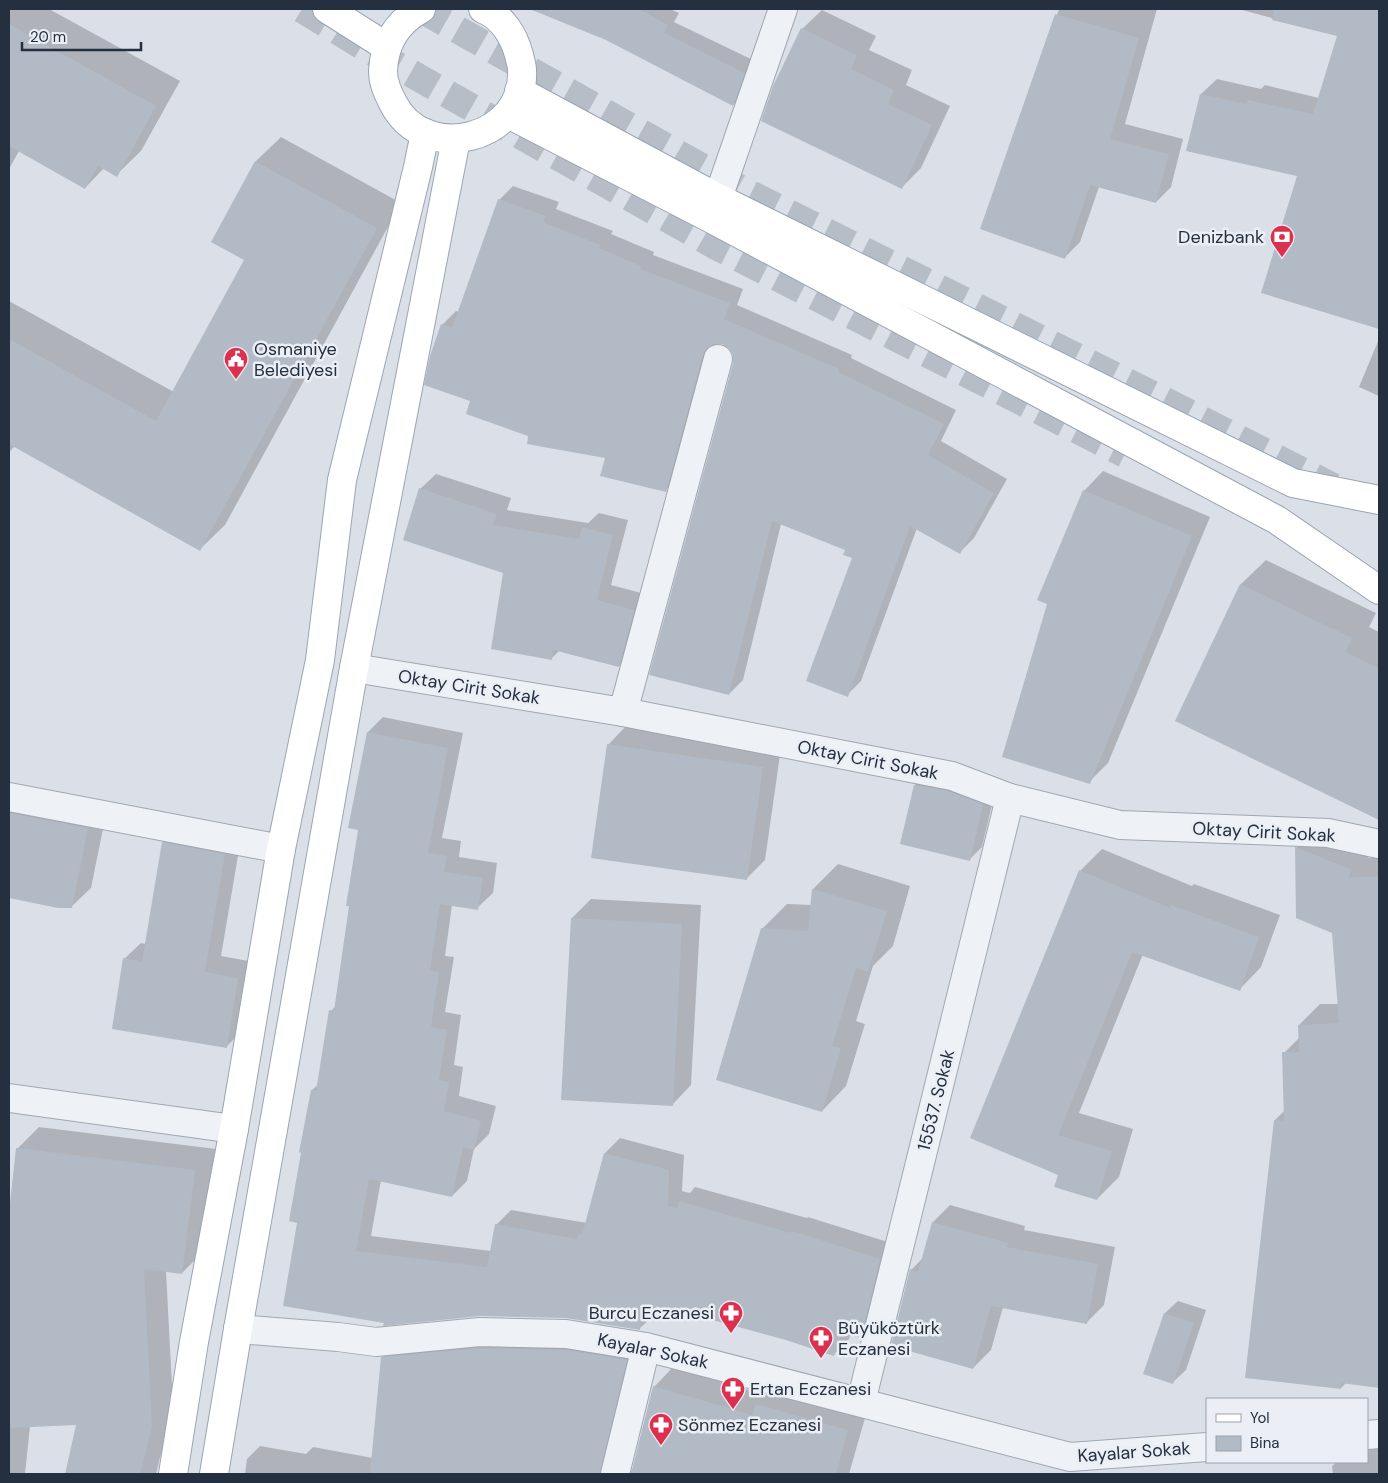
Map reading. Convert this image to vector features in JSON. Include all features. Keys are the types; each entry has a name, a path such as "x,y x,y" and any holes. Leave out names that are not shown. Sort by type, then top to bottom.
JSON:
{"main road":[{"path":"327,9 387,46"},
{"path":"407,12 387,46 383,73 386,90 397,111 414,128 439,138 456,139 476,135 490,128 513,103 522,70 516,44 505,25 486,9"},
{"path":"513,103 718,198 1293,483 1379,500"},
{"path":"513,103 708,216 1277,520 1379,589"},
{"path":"173,1474 194,1342 234,1129 281,849 320,660 342,480 418,167 424,133"},
{"path":"214,1474 354,668 456,139"},
{"path":"194,1342 238,1329"}],"street":[{"path":"718,198 783,9"},
{"path":"623,712 718,359"},
{"name":"Oktay Cirit Sokak","path":"354,668 623,712 952,776 1010,798 1120,825 1328,833 1379,844"},
{"path":"9,797 281,849"},
{"name":"15537. Sokak","path":"861,1402 1010,798"},
{"path":"9,1098 234,1129"},
{"name":"Kayalar Sokak","path":"238,1329 376,1342 480,1332 566,1334 646,1347 1070,1457 1206,1446"},
{"path":"615,1474 646,1347"}],"building":[{"path":"532,9 639,9 668,25 664,33 745,73 733,106 606,40"},
{"path":"1274,9 1379,9 1379,329 1261,293 1297,176 1186,151 1200,94 1247,104 1248,100 1313,114 1337,36 1272,20"},
{"path":"1055,14 1139,38 1110,139 1169,154 1156,203 1090,185 1065,259 980,229"},
{"path":"9,24 156,106 117,177 98,166 85,189 9,146"},
{"path":"801,28 857,55 851,69 894,90 888,104 932,125 902,189 761,121 773,86"},
{"name":"Osmaniye Belediyesi","path":"255,161 377,228 200,551 9,444 9,339 156,421 244,260 211,242"},
{"path":"498,199 546,216 543,222 600,245 599,248 641,266 640,269 730,303 724,319 839,369 838,372 944,424 928,455 994,493 960,554 910,526 848,697 806,681 852,558 843,555 845,550 772,521 729,695 649,675 733,363 733,355 729,348 722,344 714,344 707,348 703,354 666,492 600,476 605,458 527,444 528,436 466,414 470,401 424,385 430,356 441,324 452,328"},
{"path":"419,488 497,514 493,525 579,539 582,527 613,535 597,600 634,610 619,667 553,650 552,660 491,649 503,573 403,540"},
{"path":"1083,490 1192,536 1090,784 1002,757 1047,604 1037,600"},
{"path":"1240,584 1352,638 1345,652 1379,668 1379,820 1175,721"},
{"path":"367,732 448,748 428,853 447,856 444,872 483,878 478,910 440,904 430,970 439,972 431,1027 447,1030 439,1080 449,1082 444,1111 481,1121 474,1150 463,1147 452,1197 369,1179 356,1251 487,1267 495,1224 577,1239 578,1234 582,1235 604,1153 669,1170 668,1206 677,1208 679,1201 791,1233 792,1231 880,1259 861,1338 842,1333 834,1356 786,1340 687,1313 644,1304 640,1330 566,1318 480,1316 383,1326 384,1323 283,1306 297,1223 289,1221 301,1153 299,1152 311,1090 316,1091 329,1010 334,1011 349,906 346,906 358,830 348,828"},
{"path":"607,744 763,767 747,880 591,858"},
{"path":"914,785 948,791 983,804 970,861 900,844"},
{"path":"9,813 88,828 72,908 58,908 9,898"},
{"path":"162,842 225,854 205,972 238,978 227,1048 112,1029 123,958 142,962"},
{"path":"1295,847 1352,870 1348,878 1379,876 1379,1388 1341,1383 1341,1389 1245,1378 1274,1120 1284,1121 1282,1052 1299,1052 1298,1025 1339,1023 1332,933 1296,918"},
{"path":"1079,870 1170,908 1171,905 1259,937 1240,991 1132,952 1058,1135 1112,1151 1097,1200 1054,1187 1058,1175 970,1138"},
{"path":"812,889 887,911 868,972 856,968 832,1046 841,1048 822,1112 716,1080 761,928 808,931"},
{"path":"571,918 682,924 673,1106 561,1100"},
{"path":"16,1148 195,1170 182,1274 144,1269 152,1427 140,1474 65,1474 76,1425 9,1428 9,1212"},
{"path":"932,1222 1008,1243 1007,1247 1098,1264 1087,1324 991,1306 973,1369 891,1346 910,1269 918,1272"},
{"path":"1164,1313 1194,1323 1173,1384 1143,1374"},
{"path":"481,1348 565,1350 627,1360 600,1474 370,1474 381,1357"},
{"path":"653,1386 752,1415 756,1404 848,1430 836,1474 631,1474"}],"tunnel":[{"path":"302,9 361,45 716,246 1125,454"},
{"path":"421,9 744,191 1333,487"}],"place":[{"name":"Denizbank","path":"1282,258"},
{"name":"Osmaniye Belediyesi","path":"236,380"},
{"name":"Burcu Eczanesi","path":"731,1334"},
{"name":"Büyüköztürk Eczanesi","path":"821,1359"},
{"name":"Ertan Eczanesi","path":"733,1410"},
{"name":"Sönmez Eczanesi","path":"661,1446"}]}
